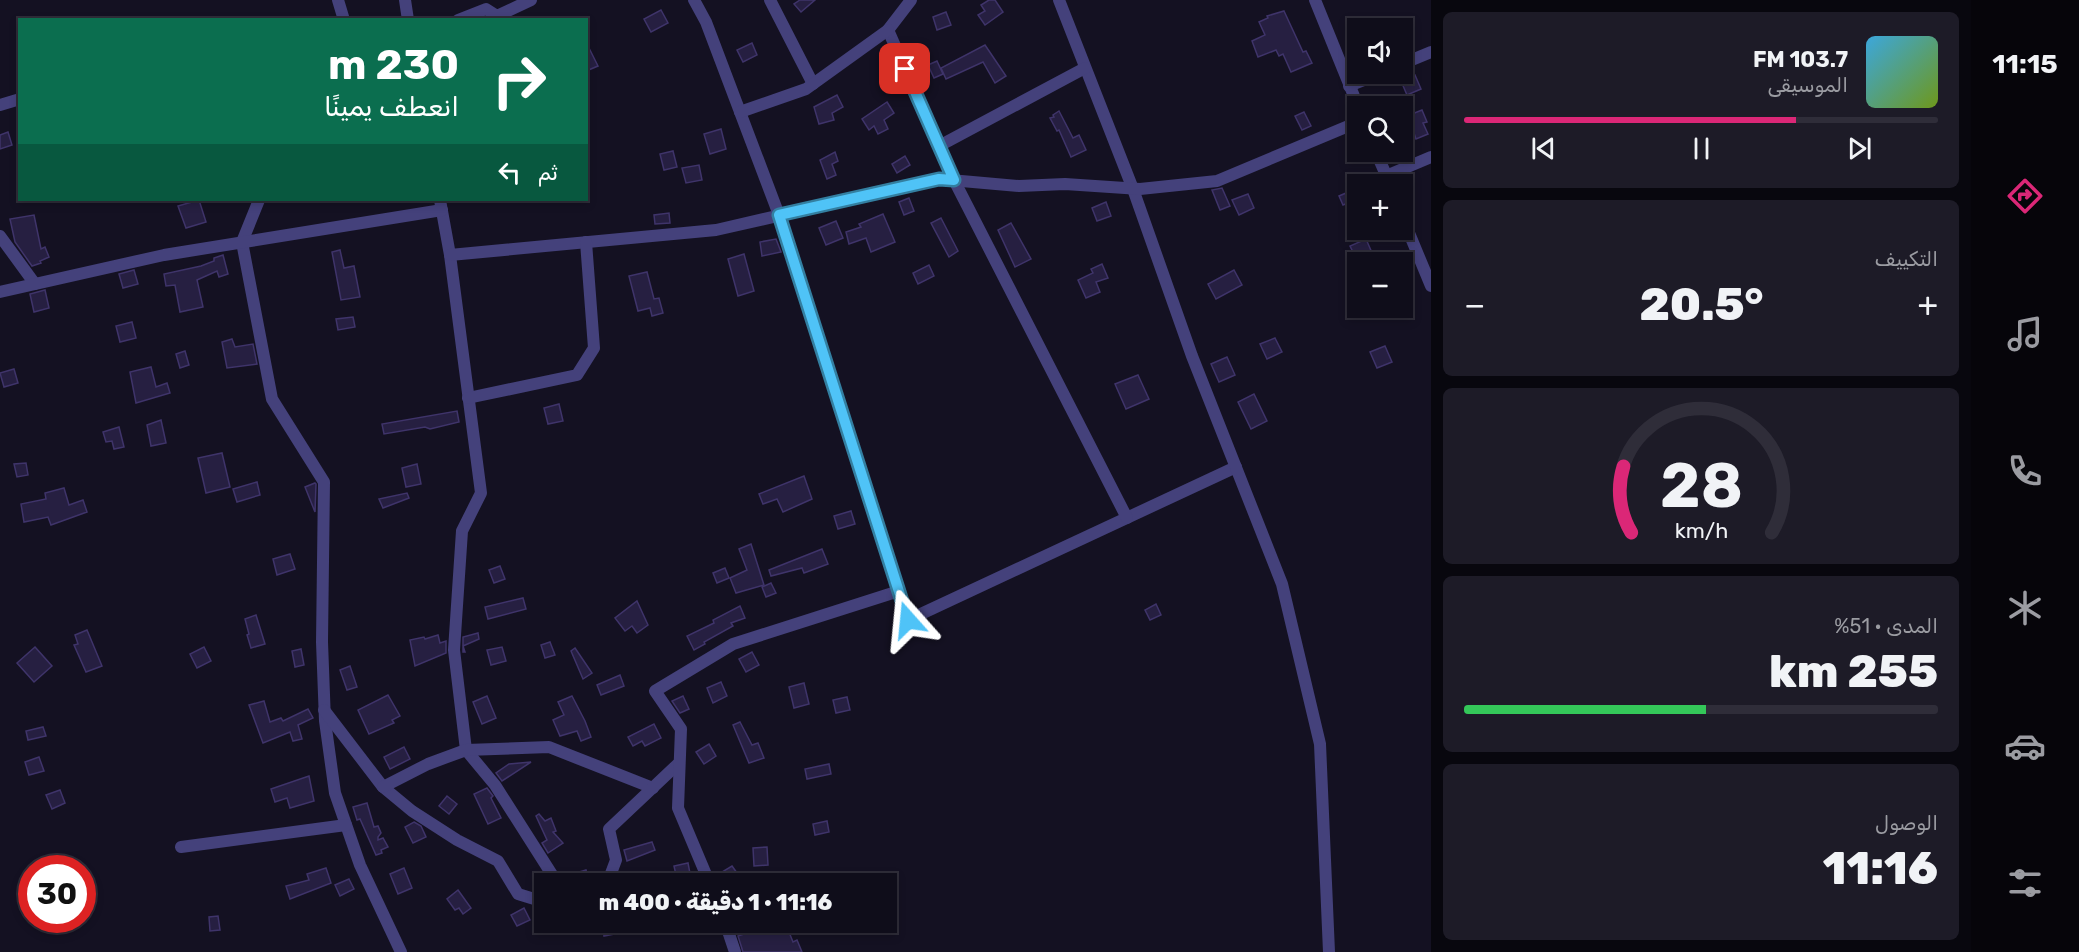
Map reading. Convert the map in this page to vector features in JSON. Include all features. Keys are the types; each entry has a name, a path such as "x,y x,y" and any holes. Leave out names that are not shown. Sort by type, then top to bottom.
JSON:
{"street":[{"path":"338,0 343,18"},
{"path":"405,0 408,18"},
{"path":"463,18 486,9 496,16 531,0"},
{"path":"694,0 706,22 779,215 908,620 1236,467"},
{"path":"770,0 813,84"},
{"path":"740,112 806,89 888,30 912,0"},
{"path":"1059,0 1133,189 1192,356 1282,584 1320,744 1329,952"},
{"path":"1317,1 1354,96"},
{"path":"888,30 954,180 1127,518"},
{"path":"1413,59 1431,52"},
{"path":"939,146 1085,68"},
{"path":"1349,86 1354,84"},
{"path":"0,105 18,100"},
{"path":"450,255 716,230 939,179 1019,186 1065,184 1133,189 1217,181 1347,127"},
{"path":"1399,174 1431,157"},
{"path":"259,201 242,242 272,399 324,482 322,642 324,710 335,793 360,865 401,952"},
{"path":"0,292 164,255 441,205 450,255 481,493 462,531 454,650 466,750 495,785 551,873"},
{"path":"0,236 35,284"},
{"path":"1412,240 1431,286"},
{"path":"468,398 577,375 594,348 586,242"},
{"path":"705,873 678,808 681,729 655,692 733,644 898,591"},
{"path":"324,710 383,787 412,811 457,840 498,861 518,894 534,899"},
{"path":"383,787 428,764 466,750 549,747 653,788"},
{"path":"611,873 616,860 609,829 679,763"},
{"path":"181,847 346,825"},
{"path":"729,933 735,952"}],"building":[{"path":"800,0 815,0 801,12 794,4"},
{"path":"989,0 995,0 1003,12 985,25 978,15 985,11 981,5"},
{"path":"661,10 668,23 651,32 644,19"},
{"path":"1284,11 1303,52 1306,51 1312,63 1291,72 1283,54 1279,56 1276,50 1258,57 1252,41 1265,35 1259,22 1268,18 1267,16"},
{"path":"946,12 951,25 937,30 933,17"},
{"path":"752,43 757,55 743,62 737,50"},
{"path":"985,45 1006,76 995,83 983,62 946,79 941,68"},
{"path":"588,46 598,66 588,70"},
{"path":"937,61 943,74 934,78 928,65"},
{"path":"1415,75 1421,89 1407,95 1402,84 1413,84"},
{"path":"837,95 843,107 832,113 834,120 819,124 814,107"},
{"path":"887,102 894,113 884,120 888,129 878,134 874,126 869,130 862,119"},
{"path":"1422,110 1427,122 1423,123 1428,134 1416,139 1413,133 1413,114"},
{"path":"1059,111 1073,138 1079,135 1086,150 1071,157 1059,130 1057,131 1050,118"},
{"path":"1304,112 1311,126 1302,130 1295,116"},
{"path":"721,129 726,149 710,154 704,134"},
{"path":"8,132 12,145 0,149 0,135"},
{"path":"673,151 677,167 664,170 660,154"},
{"path":"835,152 838,161 832,164 836,175 827,179 820,160"},
{"path":"905,156 910,165 897,173 892,164"},
{"path":"699,165 702,180 686,183 682,168"},
{"path":"1222,188 1230,206 1220,210 1212,190"},
{"path":"1347,193 1347,203 1343,205 1339,196"},
{"path":"1248,194 1254,208 1239,215 1232,200"},
{"path":"909,198 914,211 904,215 899,202"},
{"path":"199,201 206,222 186,228 178,206"},
{"path":"1106,202 1111,216 1097,221 1092,208"},
{"path":"669,213 670,223 655,224 654,215"},
{"path":"883,214 895,242 871,252 866,238 849,244 846,232 861,227 859,224"},
{"path":"34,215 41,249 45,247 49,257 32,266 15,242 10,219"},
{"path":"941,218 958,251 949,257 931,223"},
{"path":"836,221 843,238 826,245 819,228"},
{"path":"1011,223 1031,259 1015,267 998,230"},
{"path":"776,239 781,252 762,256 760,242"},
{"path":"1366,240 1372,252 1353,252 1350,246"},
{"path":"340,250 344,268 354,266 360,297 341,300 332,252"},
{"path":"744,254 754,291 738,296 728,259"},
{"path":"223,255 228,274 219,277 217,271 197,280 203,307 180,312 175,285 166,286 164,274 201,266"},
{"path":"1102,264 1108,278 1096,282 1100,292 1086,298 1078,280 1093,273 1091,269"},
{"path":"929,265 934,276 918,284 913,273"},
{"path":"134,270 138,284 123,288 119,274"},
{"path":"1234,270 1242,285 1216,299 1208,284"},
{"path":"647,272 654,299 659,298 663,313 652,316 650,308 638,311 629,276"},
{"path":"45,290 49,308 34,312 30,294"},
{"path":"353,317 355,327 338,330 336,319"},
{"path":"132,322 136,338 120,342 116,326"},
{"path":"1275,338 1282,352 1267,359 1260,344"},
{"path":"232,339 235,347 253,344 257,364 227,368 222,342"},
{"path":"1385,346 1392,362 1377,368 1370,352"},
{"path":"185,351 189,365 180,368 176,354"},
{"path":"1227,357 1235,375 1219,382 1211,364"},
{"path":"151,367 156,387 167,383 170,393 136,403 130,372"},
{"path":"14,369 18,383 4,387 0,373"},
{"path":"1138,375 1149,399 1126,409 1115,384"},
{"path":"1254,394 1267,421 1251,429 1238,402"},
{"path":"559,404 563,421 548,424 544,408"},
{"path":"457,411 459,422 430,429 425,427 384,434 382,424"},
{"path":"161,420 166,443 151,446 147,425"},
{"path":"119,427 124,447 114,449 112,441 106,442 103,432"},
{"path":"222,453 230,487 206,493 198,458"},
{"path":"26,463 28,475 17,477 14,464"},
{"path":"417,464 421,484 406,487 402,468"},
{"path":"804,476 812,499 783,512 777,499 763,504 759,494"},
{"path":"257,482 260,495 237,502 233,489"},
{"path":"316,484 315,512 305,487"},
{"path":"64,488 69,505 83,500 87,512 51,525 48,517 24,522 21,504 46,499 45,493"},
{"path":"407,493 409,498 383,508 379,499"},
{"path":"851,511 855,524 838,529 834,516"},
{"path":"751,544 764,585 736,593 730,578 747,570 739,549"},
{"path":"822,549 828,564 804,573 802,568 771,576 769,570"},
{"path":"290,554 295,569 277,575 273,559"},
{"path":"500,566 505,579 494,583 489,570"},
{"path":"725,568 729,578 717,583 713,573"},
{"path":"771,583 776,593 766,597 762,587"},
{"path":"523,598 526,609 488,619 485,607"},
{"path":"637,601 648,625 637,633 632,626 625,631 615,618"},
{"path":"1156,604 1161,615 1150,620 1145,610"},
{"path":"740,606 745,618 731,623 733,626 694,650 687,636 714,623 713,620"},
{"path":"256,615 265,644 251,648 245,619"},
{"path":"87,630 102,666 86,672 74,645 78,644 75,635"},
{"path":"478,633 479,639 463,646 463,637"},
{"path":"438,635 440,643 446,641 446,653 415,666 410,640"},
{"path":"550,642 555,655 545,658 541,645"},
{"path":"35,647 52,666 34,682 17,663"},
{"path":"204,647 211,661 197,668 190,654"},
{"path":"502,647 506,661 491,665 487,650"},
{"path":"575,648 592,673 583,679 571,651"},
{"path":"301,649 304,665 295,667 292,651"},
{"path":"752,652 759,665 746,672 739,659"},
{"path":"350,666 357,687 347,690 340,670"},
{"path":"620,675 624,686 601,695 597,685"},
{"path":"721,682 727,696 713,703 707,688"},
{"path":"804,683 809,704 794,708 789,687"},
{"path":"388,695 400,716 392,720 394,723 369,734 358,710"},
{"path":"487,696 496,718 482,724 473,702"},
{"path":"572,696 591,737 581,741 577,731 560,736 553,720 564,715 558,702"},
{"path":"683,696 689,709 680,713 672,701"},
{"path":"847,697 850,710 836,713 833,700"},
{"path":"264,701 270,722 281,718 283,721 308,709 313,718 298,725 302,739 293,741 290,732 263,743 249,705"},
{"path":"740,722 752,745 758,743 764,758 749,763 733,725"},
{"path":"654,724 661,738 645,746 642,741 633,746 628,737"},
{"path":"43,727 46,736 28,740 26,731"},
{"path":"709,744 716,756 704,764 696,752"},
{"path":"404,747 410,759 390,769 384,757"},
{"path":"39,757 44,771 29,775 25,762"},
{"path":"531,762 502,781 496,773 509,764"},
{"path":"829,764 831,774 807,779 805,769"},
{"path":"309,776 314,801 290,808 287,798 275,802 271,789"},
{"path":"487,788 493,796 491,798 501,818 488,824 474,794"},
{"path":"60,790 65,803 52,809 46,795"},
{"path":"447,796 457,804 449,814 439,806"},
{"path":"367,803 374,827 378,826 381,833 378,840 383,838 388,847 376,855 360,819 357,820 353,807"},
{"path":"539,814 545,821 551,818 556,831 553,832 563,843 548,853 542,843 547,840 536,816"},
{"path":"827,821 829,832 815,835 813,824"},
{"path":"414,822 421,826 426,837 413,843 405,827"},
{"path":"652,842 655,850 627,861 624,850"},
{"path":"767,847 768,865 754,866 753,848"},
{"path":"688,863 690,873 676,873 674,866"},
{"path":"732,866 737,873 722,873"},
{"path":"326,868 331,883 290,899 286,886 309,880 307,874"},
{"path":"404,868 412,888 398,894 390,874"},
{"path":"349,879 354,889 340,896 335,885"},
{"path":"458,890 471,908 463,914 459,908 455,910 447,899"},
{"path":"524,908 530,920 517,926 511,915"},
{"path":"218,916 220,930 210,931 209,917"},
{"path":"604,933 620,933 604,936"},
{"path":"747,933 789,933 793,942 797,940 802,952 743,952 738,936"}],"route":[{"path":"905,69 954,180 939,179 779,215 908,620"}]}
